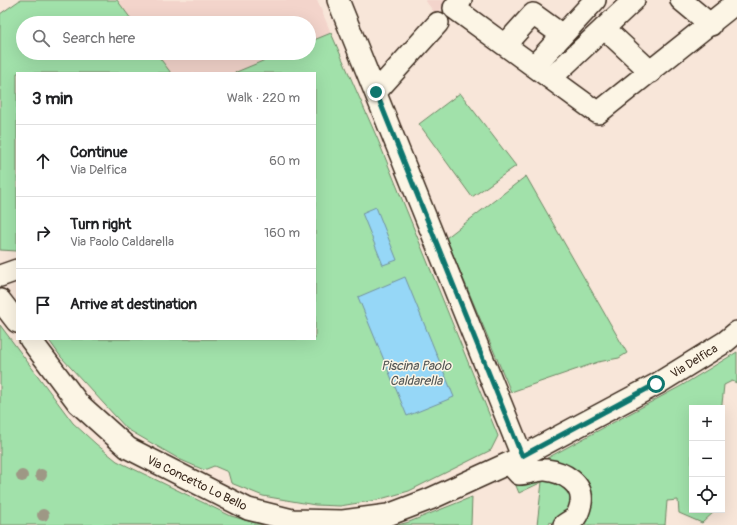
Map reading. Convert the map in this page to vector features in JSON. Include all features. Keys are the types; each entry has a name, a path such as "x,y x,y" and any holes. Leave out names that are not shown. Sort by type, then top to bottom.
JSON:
{"street":[{"path":"338,0 376,92 516,460 519,474 546,470 560,474 579,488 582,498 580,508 575,517 564,525"},
{"path":"461,0 454,8 598,113 711,25 737,2"},
{"path":"534,66 596,0"},
{"path":"682,0 711,25"},
{"path":"551,78 604,28 626,2"},
{"path":"505,45 533,14 562,35"},
{"path":"376,92 438,23"},
{"path":"604,28 651,72"},
{"path":"0,276 16,270"},
{"path":"0,300 16,321"},
{"name":"Via Delfica","path":"516,460 656,384 725,342 737,332"},
{"name":"Via Concetto Lo Bello","path":"31,340 78,403 128,448 248,509 278,517 292,520 343,522 388,514 430,499 516,460"}],"shaded area":[{"path":"117,0 317,0 331,33 316,39 316,16 129,16"},
{"path":"425,0 449,0 436,15"},
{"path":"161,60 265,60 236,72 170,72"}],"green space":[{"path":"20,0 117,0 129,16 16,16 16,60 161,60 170,72 16,72 16,251 0,250 0,14"},
{"path":"331,33 378,140 498,436 491,450 409,491 377,500 340,506 315,505 263,496 231,483 228,472 214,466 204,470 181,460 127,429 61,357 49,340 316,340 316,72 236,72 265,60 316,60 316,39"},
{"path":"460,93 516,166 472,197 419,124"},
{"path":"526,176 627,353 619,358 598,362 511,392 446,238"},
{"path":"0,325 73,423 117,461 231,516 263,525 0,525"},
{"path":"737,352 737,383 732,381 724,385 722,404 689,405 689,513 713,513 702,523 679,513 678,500 667,501 665,525 577,525 586,486 525,470 681,386"},
{"path":"542,473 578,496 562,520 549,523 549,525 537,525 542,482 519,493 512,476"},
{"path":"472,497 471,525 398,525 409,522"}],"water":[{"path":"376,207 397,260 383,265 362,213"},
{"name":"Piscina Paolo Caldarella","path":"405,277 454,397 407,416 358,297"}],"route":[{"path":"376,92 522,456 656,384"}]}
